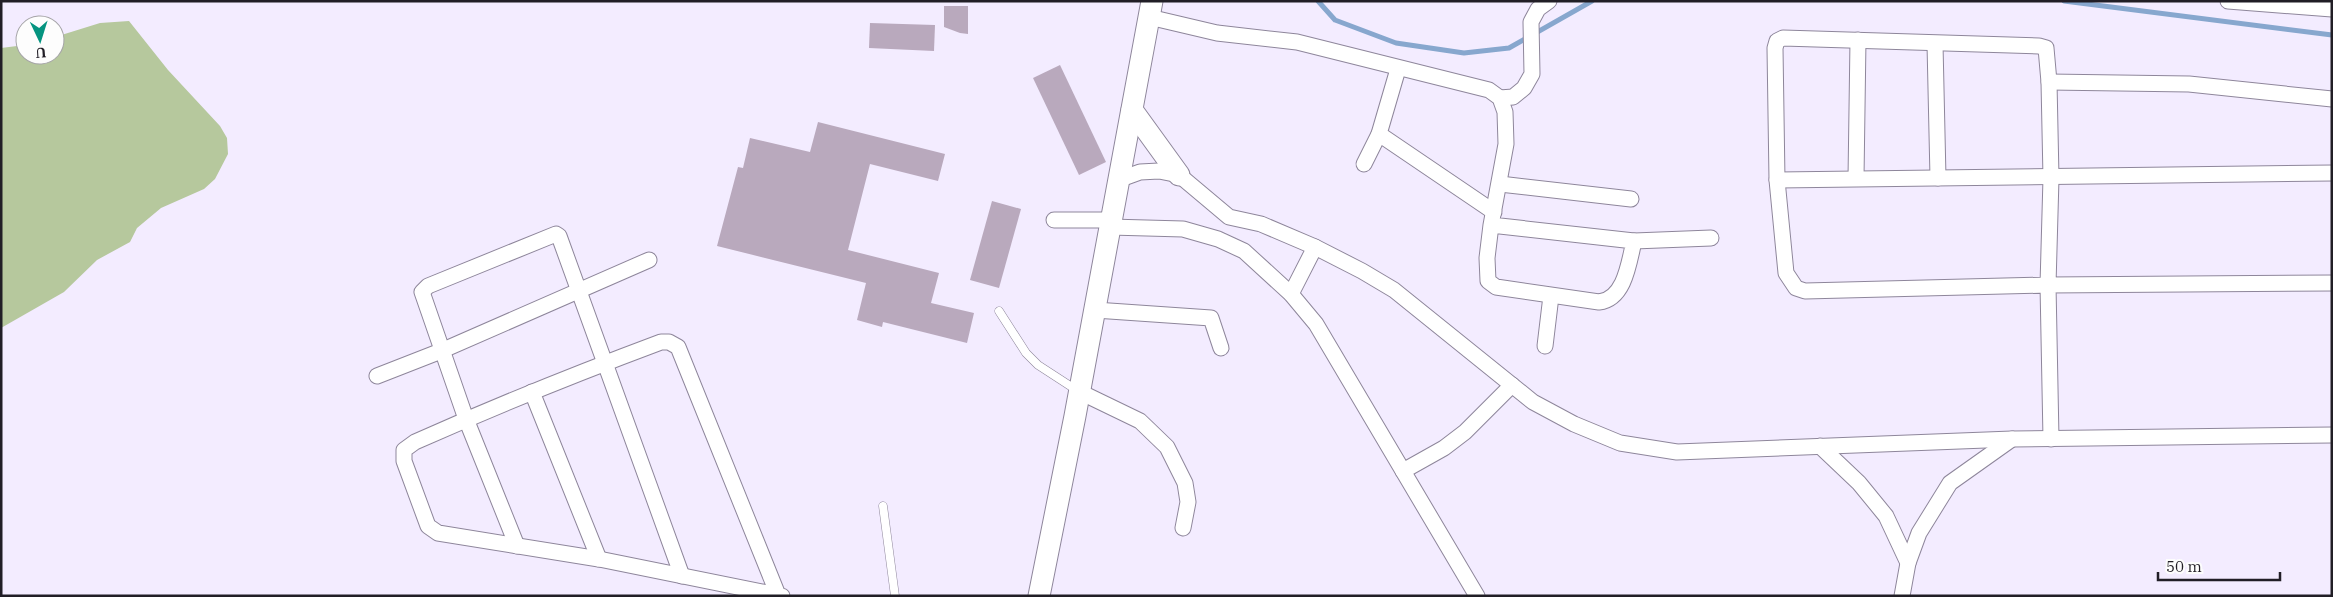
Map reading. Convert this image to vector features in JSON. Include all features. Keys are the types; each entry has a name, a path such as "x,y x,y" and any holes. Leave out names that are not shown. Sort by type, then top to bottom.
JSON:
{"street":[{"path":"1500,98 1513,97 1524,88 1532,74 1531,22 1538,10 1549,1"},
{"path":"2228,1 2332,9"},
{"path":"1039,596 1080,392 1151,9 1217,33 1297,42 1489,90 1500,98 1505,112 1506,144 1500,184 1492,218 1487,258 1488,281 1496,287 1588,302 1608,300 1626,277 1634,241"},
{"path":"2051,439 2048,285 2051,178 2047,50 2044,47 1858,40 1783,38 1777,41 1774,48 1777,180 1786,273 1796,288 1806,292 2048,285 2332,283"},
{"path":"1856,178 1858,40"},
{"path":"1935,44 1938,178"},
{"path":"1364,164 1378,134 1398,68"},
{"path":"2049,82 2189,84 2332,99"},
{"path":"1132,110 1179,175 1229,217 1260,224 1315,246 1394,290 1533,402 1574,424 1620,443 1677,452 2012,439 2332,435"},
{"path":"1378,134 1492,218 1634,241 1711,238"},
{"path":"1118,180 1140,172 1159,170 1179,175"},
{"path":"1777,180 2332,173"},
{"path":"1500,184 1631,199"},
{"path":"1218,239 1229,217"},
{"path":"1054,220 1182,228 1218,239 1244,252 1291,294 1316,324 1477,596"},
{"path":"517,546 466,420 422,294 428,286 553,234 559,236 682,576"},
{"path":"1291,294 1315,246"},
{"path":"377,376 441,351 649,260"},
{"path":"1545,346 1551,296"},
{"path":"1095,310 1211,318 1221,348"},
{"path":"661,342 669,342 678,348 780,595 599,559 438,533 428,526 404,461 404,450 415,442 532,392 661,342"},
{"path":"1403,471 1444,448 1465,432 1512,385"},
{"path":"532,392 599,559"},
{"path":"1080,392 1140,421 1167,447 1185,483 1188,502 1183,528"},
{"path":"1902,596 1908,563 1919,532 1950,483 2012,439"},
{"path":"1820,446 1859,482 1886,516 1908,563"}],"lane":[{"path":"1000,311 1026,353 1038,365 1080,392"},
{"path":"882,506 895,596"}],"green space":[{"path":"129,21 168,70 220,126 227,138 228,154 215,179 204,189 161,208 137,228 130,242 97,260 64,292 1,328 1,48 15,46 15,65 65,65 65,34 100,23"}],"building":[{"path":"944,6 968,6 968,34 944,27"},
{"path":"870,23 935,25 934,51 869,48"},
{"path":"1060,65 1106,162 1079,175 1033,78"},
{"path":"818,122 945,154 938,181 870,164 848,250 939,273 931,303 974,313 967,343 883,322 882,327 857,320 866,283 717,246 738,167 743,168 750,138 810,152"},
{"path":"992,201 1021,209 999,288 970,280"}],"waterway":[{"path":"1318,1 1335,20 1396,43 1464,53 1509,48 1592,1"},
{"path":"2064,1 2332,35"}]}
